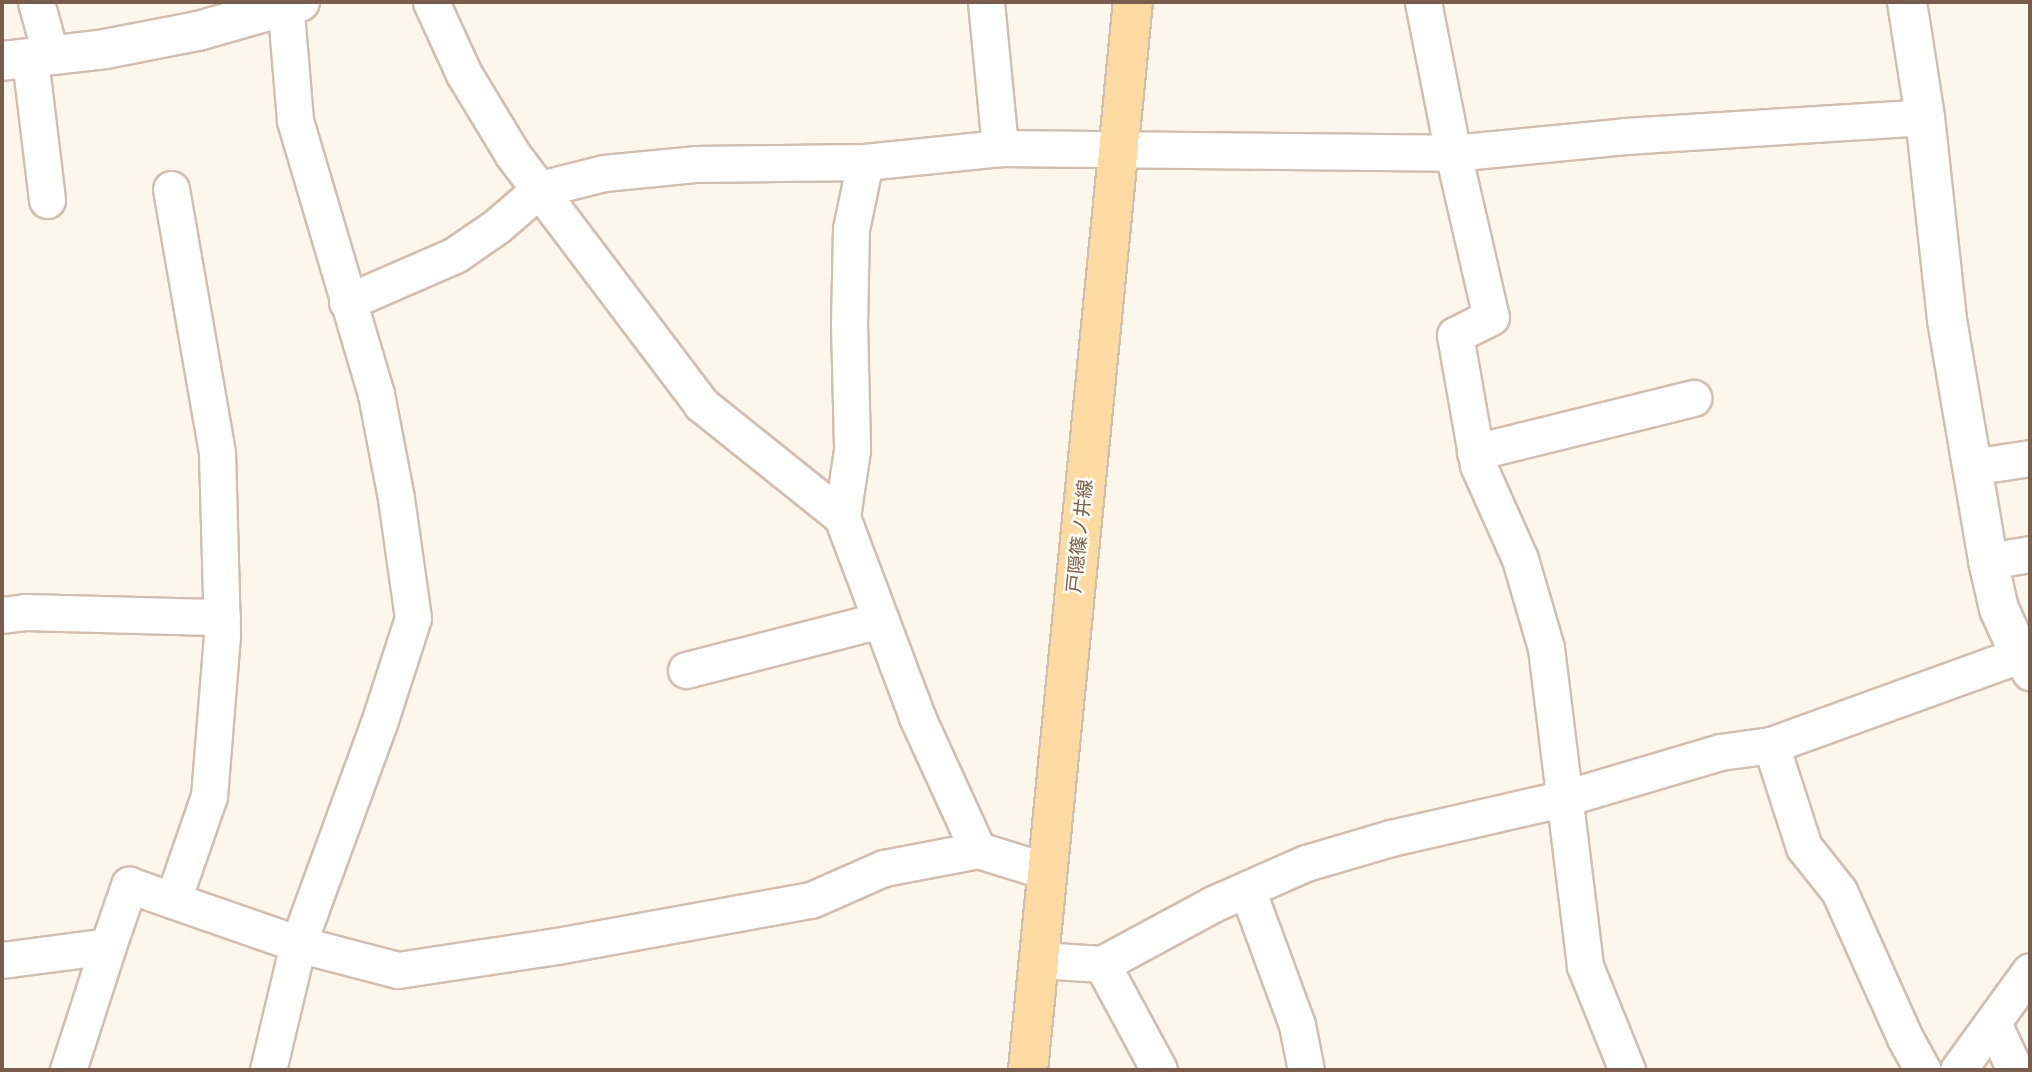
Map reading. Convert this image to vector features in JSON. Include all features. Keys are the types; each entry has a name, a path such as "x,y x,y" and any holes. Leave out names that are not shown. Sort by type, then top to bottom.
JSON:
{"main road":[{"name":"戸隠篠ノ井線","path":"1028,1070 1133,2"}],"street":[{"path":"36,2 28,59 47,200"},
{"path":"431,2 464,74 513,155 701,404 842,517"},
{"path":"986,2 1000,148"},
{"path":"1423,2 1452,153 1491,317 1455,335 1475,452 1478,465 1520,559 1546,648 1584,965 1627,1070"},
{"path":"1039,960 1102,964 1247,889 1306,863 1391,838 1565,797 1720,752 1771,745 2027,661 1999,609 1988,561 1947,320 1925,117 1907,2"},
{"path":"28,59 198,31 291,3 295,120 376,394 396,498 413,618 379,723 298,944 268,1070"},
{"path":"347,302 455,255 497,226 540,189 604,173 695,164 865,162 1000,148 1452,153 1625,136 1925,117"},
{"path":"865,162 851,229 849,323 852,450 842,517 917,717 978,850"},
{"path":"171,189 217,453 222,617 209,796 173,900"},
{"path":"1475,452 1693,398"},
{"path":"1971,467 2030,458"},
{"path":"1988,561 2030,554"},
{"path":"2,615 25,612 222,617"},
{"path":"687,670 881,620"},
{"path":"1771,745 1804,847 1839,891 1905,1038 1923,1070"},
{"path":"68,1070 130,885 298,944 398,970 557,946 811,900 884,868 978,850 1046,871"},
{"path":"1247,889 1297,1026 1306,1070"},
{"path":"2,960 108,946"},
{"path":"1102,964 1159,1070"},
{"path":"1958,1070 2030,971"},
{"path":"1993,1023 2015,1070"}]}
